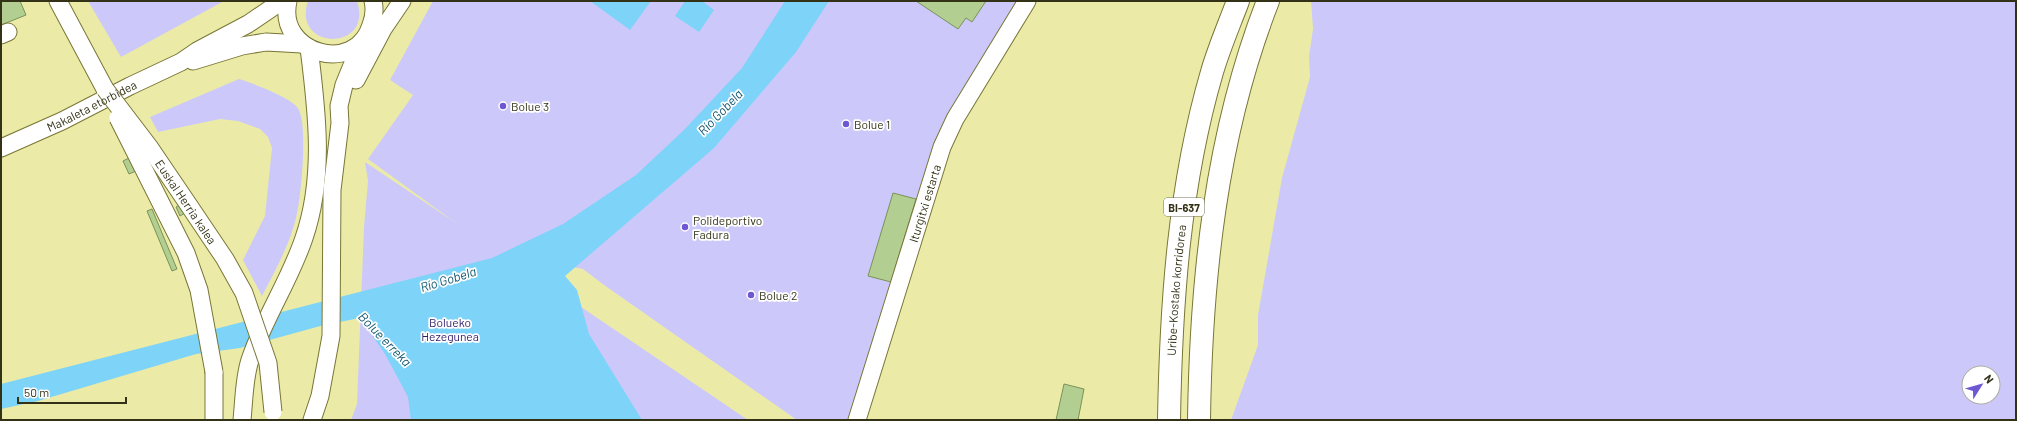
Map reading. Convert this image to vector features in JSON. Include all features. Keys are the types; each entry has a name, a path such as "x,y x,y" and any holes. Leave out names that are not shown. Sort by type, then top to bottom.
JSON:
{"highway":[{"name":"Uribe-Kostako korridorea","path":"1169,420 1170,358 1176,269 1184,201 1212,72 1238,1"},
{"name":"BI-637","path":"1200,420 1200,355 1206,269 1215,207 1224,153 1245,70 1268,1"}],"street":[{"name":"Euskal Herria kalea","path":"58,1 105,89 150,148 225,259 244,293 268,363 272,416"},
{"name":"Makaleta etorbidea","path":"1,148 62,121 181,62 197,51 248,24 282,1"},
{"path":"242,420 250,360 304,238 316,174 317,107 306,46 290,27 287,17 288,1"},
{"path":"312,420 320,396 331,336 332,190 340,123 339,106 344,84 362,41 370,30 373,9 389,1"},
{"path":"340,123 357,78 383,30 402,1"},
{"name":"Iturgitxi estarta","path":"857,420 942,147 955,119 1027,1"},
{"name":"Makaleta etorbidea","path":"181,62 201,60 242,46 266,42 306,46 322,54 337,54 350,50 362,41"},
{"path":"105,89 132,147 186,253 199,290 214,372 214,420"}],"green space":[{"path":"88,1 224,1 121,57"},
{"path":"308,1 357,1 359,18 354,30 344,37 332,39 321,36 311,29 306,17"},
{"name":"Polideportivo Fadura","path":"433,1 1021,1 950,119 916,199 848,420 797,420 583,269 503,254 748,420 351,420 357,404 364,227 368,181 365,162 456,223 368,159 413,95 390,80"},
{"path":"1311,1 2016,1 2016,420 1231,420 1258,345 1258,315 1282,178 1310,77 1309,56 1313,29"},
{"path":"239,79 270,91 293,103 301,115 303,127 302,178 296,218 286,248 262,296 243,260 265,216 272,148 268,137 260,129 238,121 220,119 158,132 150,117"}],"water":[{"path":"590,1 651,1 630,30"},
{"path":"685,1 702,1 714,10 699,32 675,16"},
{"path":"785,1 829,1 796,52 714,148 565,276 577,290 589,334 642,420 411,420 408,397 385,354 360,318 324,325 240,348 196,354 38,401 1,409 1,384 492,258 563,224 636,175 684,130 742,68"}],"building":[{"path":"1,1 20,1 26,15 1,25"},
{"path":"916,1 986,1 972,22 966,18 958,29"},
{"path":"129,158 136,171 129,174 123,161"},
{"path":"893,193 916,199 891,282 868,276"},
{"path":"181,204 187,212 180,216 176,207"},
{"path":"152,209 177,269 172,271 147,211"},
{"path":"1064,384 1084,389 1078,420 1056,420"}],"place":[{"name":"Bolue 3","path":"503,106"},
{"name":"Bolue 1","path":"846,124"},
{"name":"Polideportivo Fadura","path":"685,227"},
{"name":"Bolue 2","path":"751,295"}],"water label":[{"name":"Río Gobela","path":"720,112"},
{"name":"Río Gobela","path":"448,279"},
{"name":"Bolue erreka","path":"385,339"}],"park label":[{"name":"Bolueko Hezegunea","path":"450,329"}]}
